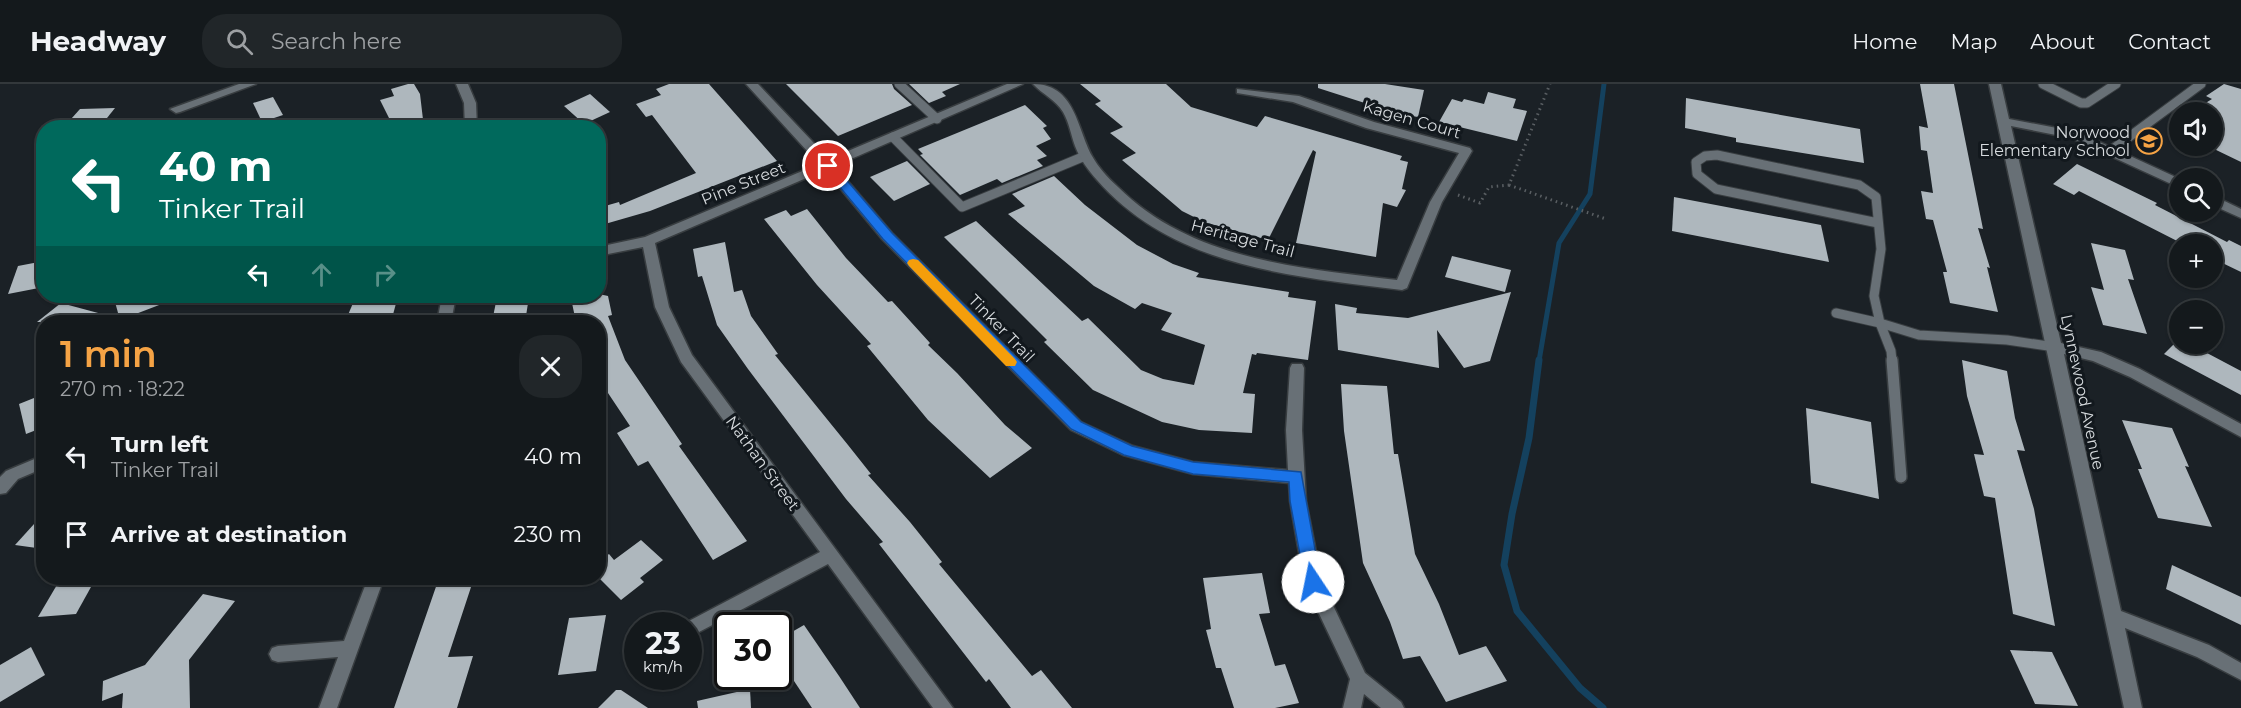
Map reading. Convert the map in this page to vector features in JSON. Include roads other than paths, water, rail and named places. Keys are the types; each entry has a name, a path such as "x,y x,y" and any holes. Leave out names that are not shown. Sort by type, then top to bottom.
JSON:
{"street":[{"path":"176,109 250,84"},
{"path":"462,84 470,103 471,120"},
{"name":"Tinker Trail","path":"752,84 828,166 887,236 1076,426 1129,451 1193,468 1296,477"},
{"name":"Pine Street","path":"648,241 1017,84"},
{"name":"Heritage Trail","path":"1039,84 1068,110 1085,156 1114,192 1146,218 1181,239 1241,258 1303,271 1402,285"},
{"name":"Lynnewood Avenue","path":"1995,84 2133,708"},
{"name":"Kagen Court","path":"1241,92 1295,99 1370,125 1466,151 1436,202 1402,285"},
{"path":"2003,121 2073,135 2169,178"},
{"path":"2223,205 2241,214"},
{"path":"606,250 648,241"},
{"name":"Nathan Street","path":"648,241 662,307 686,358 944,708"},
{"path":"2055,347 2096,357 2135,373 2241,431"},
{"path":"1297,368 1294,430 1296,477 1298,501 1313,582 1359,679 1395,708"},
{"path":"0,488 12,475 36,464"},
{"path":"702,622 830,555"},
{"path":"328,708 374,585"},
{"path":"2113,616 2203,651 2241,672"},
{"path":"278,654 351,648"},
{"path":"1352,708 1359,679"}],"lane":[{"path":"899,84 937,119"},
{"path":"2043,84 2081,103 2087,103 2116,84"},
{"path":"2110,151 2200,84"},
{"path":"893,137 962,207 1085,156"},
{"path":"1878,224 1716,189 1697,174 1696,162 1705,156 1717,154 1859,184 1876,197 1881,249 1874,296 1880,323 1891,351 1901,477"},
{"path":"1836,313 1920,335 2007,340 2055,347"}],"waterway":[{"path":"1539,361 1559,243 1590,194 1604,84"},
{"path":"1539,360 1529,438 1512,514 1504,565 1517,611 1580,688 1603,708"}],"place":[{"name":"Norwood Elementary School","path":"2149,141"}]}
